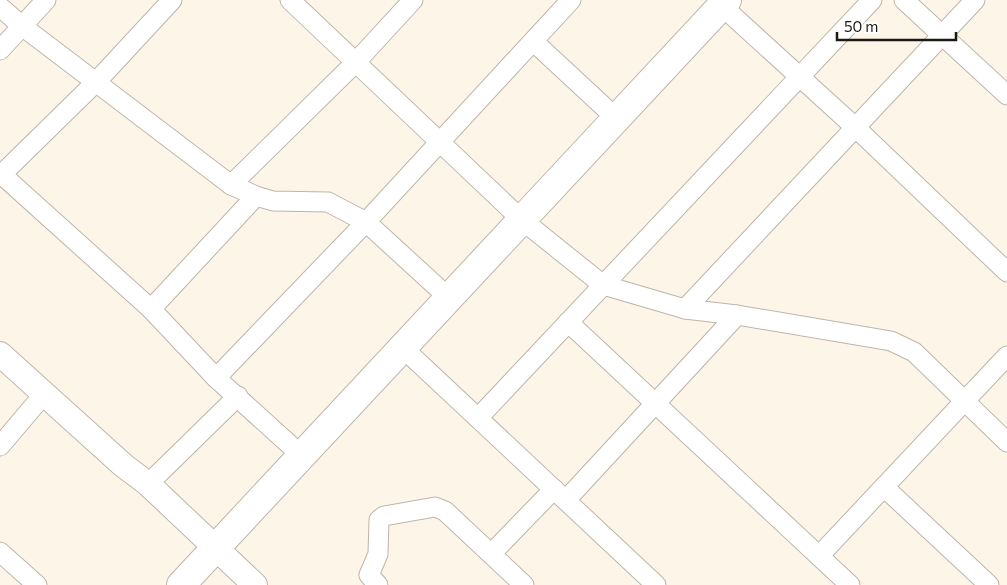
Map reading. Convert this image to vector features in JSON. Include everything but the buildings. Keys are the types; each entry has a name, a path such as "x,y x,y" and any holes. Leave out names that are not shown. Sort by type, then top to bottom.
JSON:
{"main road":[{"path":"181,585 725,3"}],"street":[{"path":"0,50 46,0"},
{"path":"172,0 96,81 0,175 151,309 216,378 301,455"},
{"path":"290,0 522,220 603,285 685,309 737,315 891,341 914,352 1007,442"},
{"path":"232,185 355,63 413,0"},
{"path":"216,378 366,222 571,0"},
{"path":"478,418 872,0"},
{"path":"904,0 1007,95"},
{"path":"685,309 975,0"},
{"path":"725,3 799,78 856,128 1007,272"},
{"path":"0,7 22,26 232,185 256,196 274,201 328,202 366,222 449,298"},
{"path":"534,42 618,119"},
{"path":"151,309 256,196"},
{"path":"491,554 560,495 655,404 737,315"},
{"path":"568,322 850,585"},
{"path":"403,348 656,585"},
{"path":"0,354 123,465 148,484 215,550 254,585"},
{"path":"819,556 1007,356"},
{"path":"0,446 44,394"},
{"path":"148,484 238,396"},
{"path":"884,487 989,585"},
{"path":"378,585 369,575 369,570 378,554 379,520 384,516 440,508 524,585"},
{"path":"0,552 29,582"}]}
